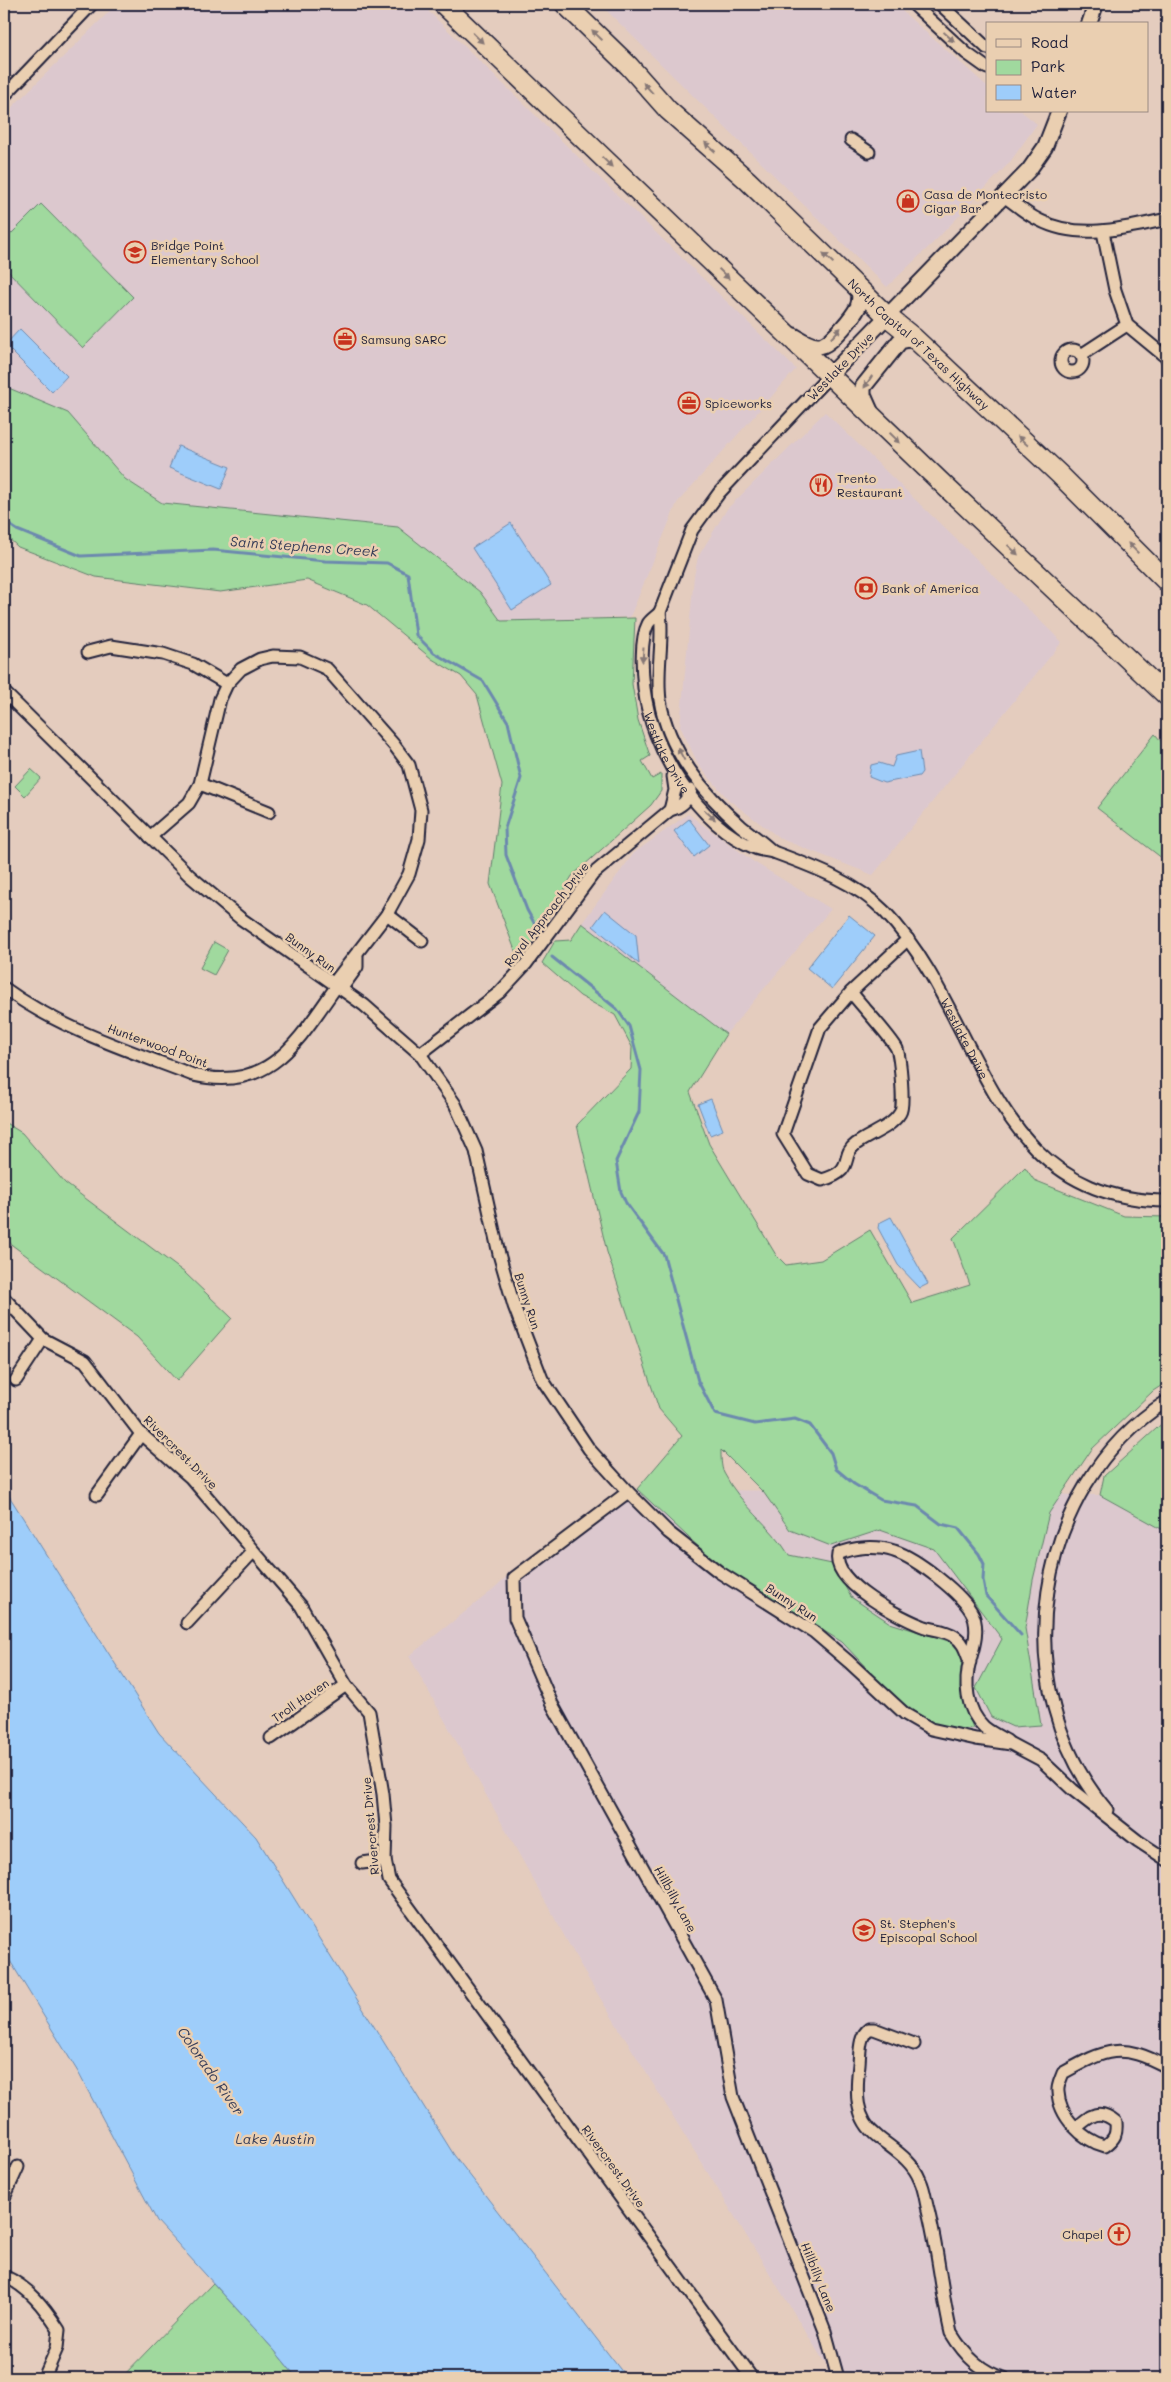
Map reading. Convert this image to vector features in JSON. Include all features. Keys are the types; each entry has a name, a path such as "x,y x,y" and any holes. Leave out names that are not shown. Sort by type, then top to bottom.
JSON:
{"highway":[{"path":"443,4 1167,696"},
{"name":"North Capital of Texas Highway","path":"565,4 629,66 668,110 747,180 888,317 914,338 1058,474 1167,582"}],"main road":[{"path":"780,327 803,342 822,346 835,336 857,308 860,298 859,288"},
{"path":"872,416 863,395 863,387 900,341 914,338"}],"street":[{"path":"4,96 92,4"},
{"path":"913,4 966,53 986,67"},
{"path":"940,4 986,47"},
{"path":"1090,22 1096,4"},
{"name":"Westlake Drive","path":"1059,112 1045,147 1029,170 830,375 719,493 692,530 660,612 648,623 643,652 642,676 652,725 672,771 690,795 722,826 749,846 759,850 774,852 831,875 883,910 908,939 935,983 999,1104 1028,1141 1058,1168 1075,1179 1116,1195 1167,1201"},
{"path":"851,140 869,152"},
{"path":"1004,196 1040,221 1063,228 1103,232 1167,219"},
{"path":"1103,232 1115,290 1127,325 1167,358"},
{"path":"1081,355 1127,325"},
{"name":"Westlake Drive","path":"660,612 662,626 658,678 662,707 672,736 692,775 724,811 774,852"},
{"path":"88,652 111,646 163,654 194,664 226,684 200,784 189,803 150,837"},
{"name":"Hunterwood Point","path":"4,988 44,1014 69,1026 193,1075 208,1079 242,1077 260,1072 276,1062 294,1044 318,1012 336,987 336,980 345,967 357,956 387,914 409,874 419,839 421,810 408,765 394,745 327,669 314,662 283,655 260,659 241,670 226,684"},
{"name":"Bunny Run","path":"4,692 190,876 240,918 364,1006 420,1054 455,1104 476,1151 499,1254 514,1306 542,1379 589,1449 628,1492 668,1532 719,1572 814,1632 905,1714 931,1728 976,1739 1011,1744 1041,1760 1073,1790 1120,1825"},
{"path":"670,810 675,790 672,771"},
{"path":"690,795 692,775"},
{"path":"200,784 269,812"},
{"name":"Royal Approach Drive","path":"420,1054 500,992 526,964 593,874 670,810 678,808 690,795"},
{"path":"387,914 422,941"},
{"path":"851,992 897,1049 903,1103 900,1113 891,1123 853,1145 842,1170 837,1176 822,1180 808,1174 783,1134 820,1028 851,992 908,939"},
{"name":"Rivercrest Drive","path":"4,1298 43,1340 85,1361 141,1434 190,1477 252,1552 301,1606 346,1685 369,1712 384,1802 386,1826 385,1860 389,1880 752,2378"},
{"path":"16,1380 43,1340"},
{"path":"1167,1401 1134,1427 1106,1457 1079,1499 1063,1532 1051,1572 1045,1608 1043,1650 1050,1691 1064,1740 1086,1782 1120,1825 1138,1841 1167,1860"},
{"path":"97,1495 141,1434"},
{"name":"Hillbilly Lane","path":"628,1492 514,1578 515,1618 552,1704 716,2000 733,2097 825,2330 838,2378"},
{"path":"970,1662 964,1645 956,1637 946,1632 924,1627 863,1594 845,1576 837,1559 838,1554 845,1551 869,1548 893,1550 914,1561 944,1583 973,1615 976,1628 975,1645 967,1681 968,1704 984,1727 1011,1744"},
{"path":"187,1623 252,1552"},
{"name":"Troll Haven","path":"270,1738 346,1685"},
{"path":"362,1863 385,1860"},
{"path":"914,2044 874,2030 869,2029 865,2032 861,2040 856,2088 858,2108 864,2122 876,2137 892,2146 909,2162 920,2180 931,2220 951,2333 961,2349 975,2362 1004,2378"},
{"path":"1076,2128 1062,2111 1057,2091 1063,2073 1111,2050 1148,2056 1167,2066"},
{"path":"4,2198 18,2167"},
{"path":"4,2276 21,2284 48,2314 59,2330 57,2348 44,2378"}],"shaded area":[{"path":"117,4 421,4 796,369 677,503 630,617 500,621 480,592 398,527 162,503 125,479 87,435 4,388 4,115"},
{"path":"600,4 894,4 986,85 986,112 1022,112 1037,124 1010,162 937,239 887,287"},
{"path":"825,412 1062,642 873,875 781,839 729,800 699,766 680,726 694,576 698,557 727,509"},
{"path":"688,814 754,862 831,909 726,1034 582,923 634,853"},
{"name":"St. Stephen's Episcopal School","path":"637,1489 1100,1495 1167,1532 1167,2378 834,2378 586,1975 409,1656 489,1593 506,1577"}],"green space":[{"path":"41,204 133,297 83,348 4,267 4,241"},
{"path":"4,386 68,413 125,479 162,503 398,527 480,592 501,621 635,618 632,684 638,720 650,756 642,761 652,779 661,774 661,791 651,805 572,876 547,920 519,961 490,884 502,785 477,695 461,676 432,659 367,605 307,580 220,592 96,577 18,547 4,534"},
{"path":"1155,734 1167,748 1167,862 1097,808"},
{"path":"31,769 41,778 25,796 15,786"},
{"path":"582,923 726,1034 690,1092 709,1144 776,1255 786,1265 821,1260 870,1230 912,1303 970,1285 953,1238 1025,1167 1034,1180 1124,1216 1167,1217 1167,1382 1153,1391 1092,1449 1049,1513 1033,1580 1025,1628 1041,1725 1013,1727 991,1717 976,1688 1002,1639 934,1549 880,1530 831,1546 790,1530 764,1493 721,1450 723,1471 738,1495 774,1534 789,1555 832,1564 851,1597 890,1623 955,1643 962,1656 960,1690 973,1728 962,1729 930,1723 892,1695 842,1642 721,1568 637,1489 682,1436 659,1409 607,1252 577,1125 631,1069 632,1047 615,1015 580,996 542,963 555,941 571,940"},
{"path":"214,942 228,950 214,975 200,968"},
{"path":"4,1122 22,1133 65,1183 185,1273 232,1318 177,1381 137,1337 12,1245 4,1234"},
{"path":"1167,1419 1167,1532 1100,1495 1104,1476"},
{"path":"213,2283 297,2378 121,2378"}],"water":[{"path":"20,329 67,376 52,392 5,345"},
{"path":"178,446 230,467 221,489 169,468"},
{"path":"511,523 551,585 512,610 472,548"},
{"path":"919,751 922,772 919,776 884,783 869,777 871,765 879,763 892,767 896,756"},
{"path":"689,819 709,845 694,857 674,831"},
{"path":"605,910 636,935 639,964 593,926"},
{"path":"849,915 875,936 832,989 807,968"},
{"path":"711,1099 723,1130 710,1135 698,1104"},
{"path":"891,1217 928,1284 920,1288 898,1265 878,1228 879,1223"},
{"name":"Lake Austin","path":"4,1488 159,1733 256,1837 454,2155 627,2378 297,2378 275,2351 157,2221 78,2072 4,1951"}],"waterway":[{"name":"Saint Stephens Creek","path":"4,521 17,530 81,556 213,550 325,561 387,563 408,574 416,635 434,653 483,681 508,722 521,778 505,828 506,855 527,910 538,930"},
{"name":"Saint Stephens Creek","path":"552,957 617,1009 629,1026 641,1070 639,1112 616,1161 621,1192 626,1203 664,1255 698,1381 715,1414 755,1424 795,1419 810,1425 831,1453 836,1469 854,1484 881,1500 917,1506 941,1524 958,1528 979,1554 984,1564 983,1580 986,1596 1021,1635"}],"place":[{"name":"Casa de Montecristo Cigar Bar","path":"908,201"},
{"name":"Bridge Point Elementary School","path":"135,252"},
{"name":"Samsung SARC","path":"345,339"},
{"name":"Spiceworks","path":"689,403"},
{"name":"Trento Restaurant","path":"821,485"},
{"name":"Bank of America","path":"866,588"},
{"name":"St. Stephen's Episcopal School","path":"864,1930"},
{"name":"Chapel","path":"1119,2234"}],"water label":[{"name":"Colorado River","path":"211,2071"}]}
